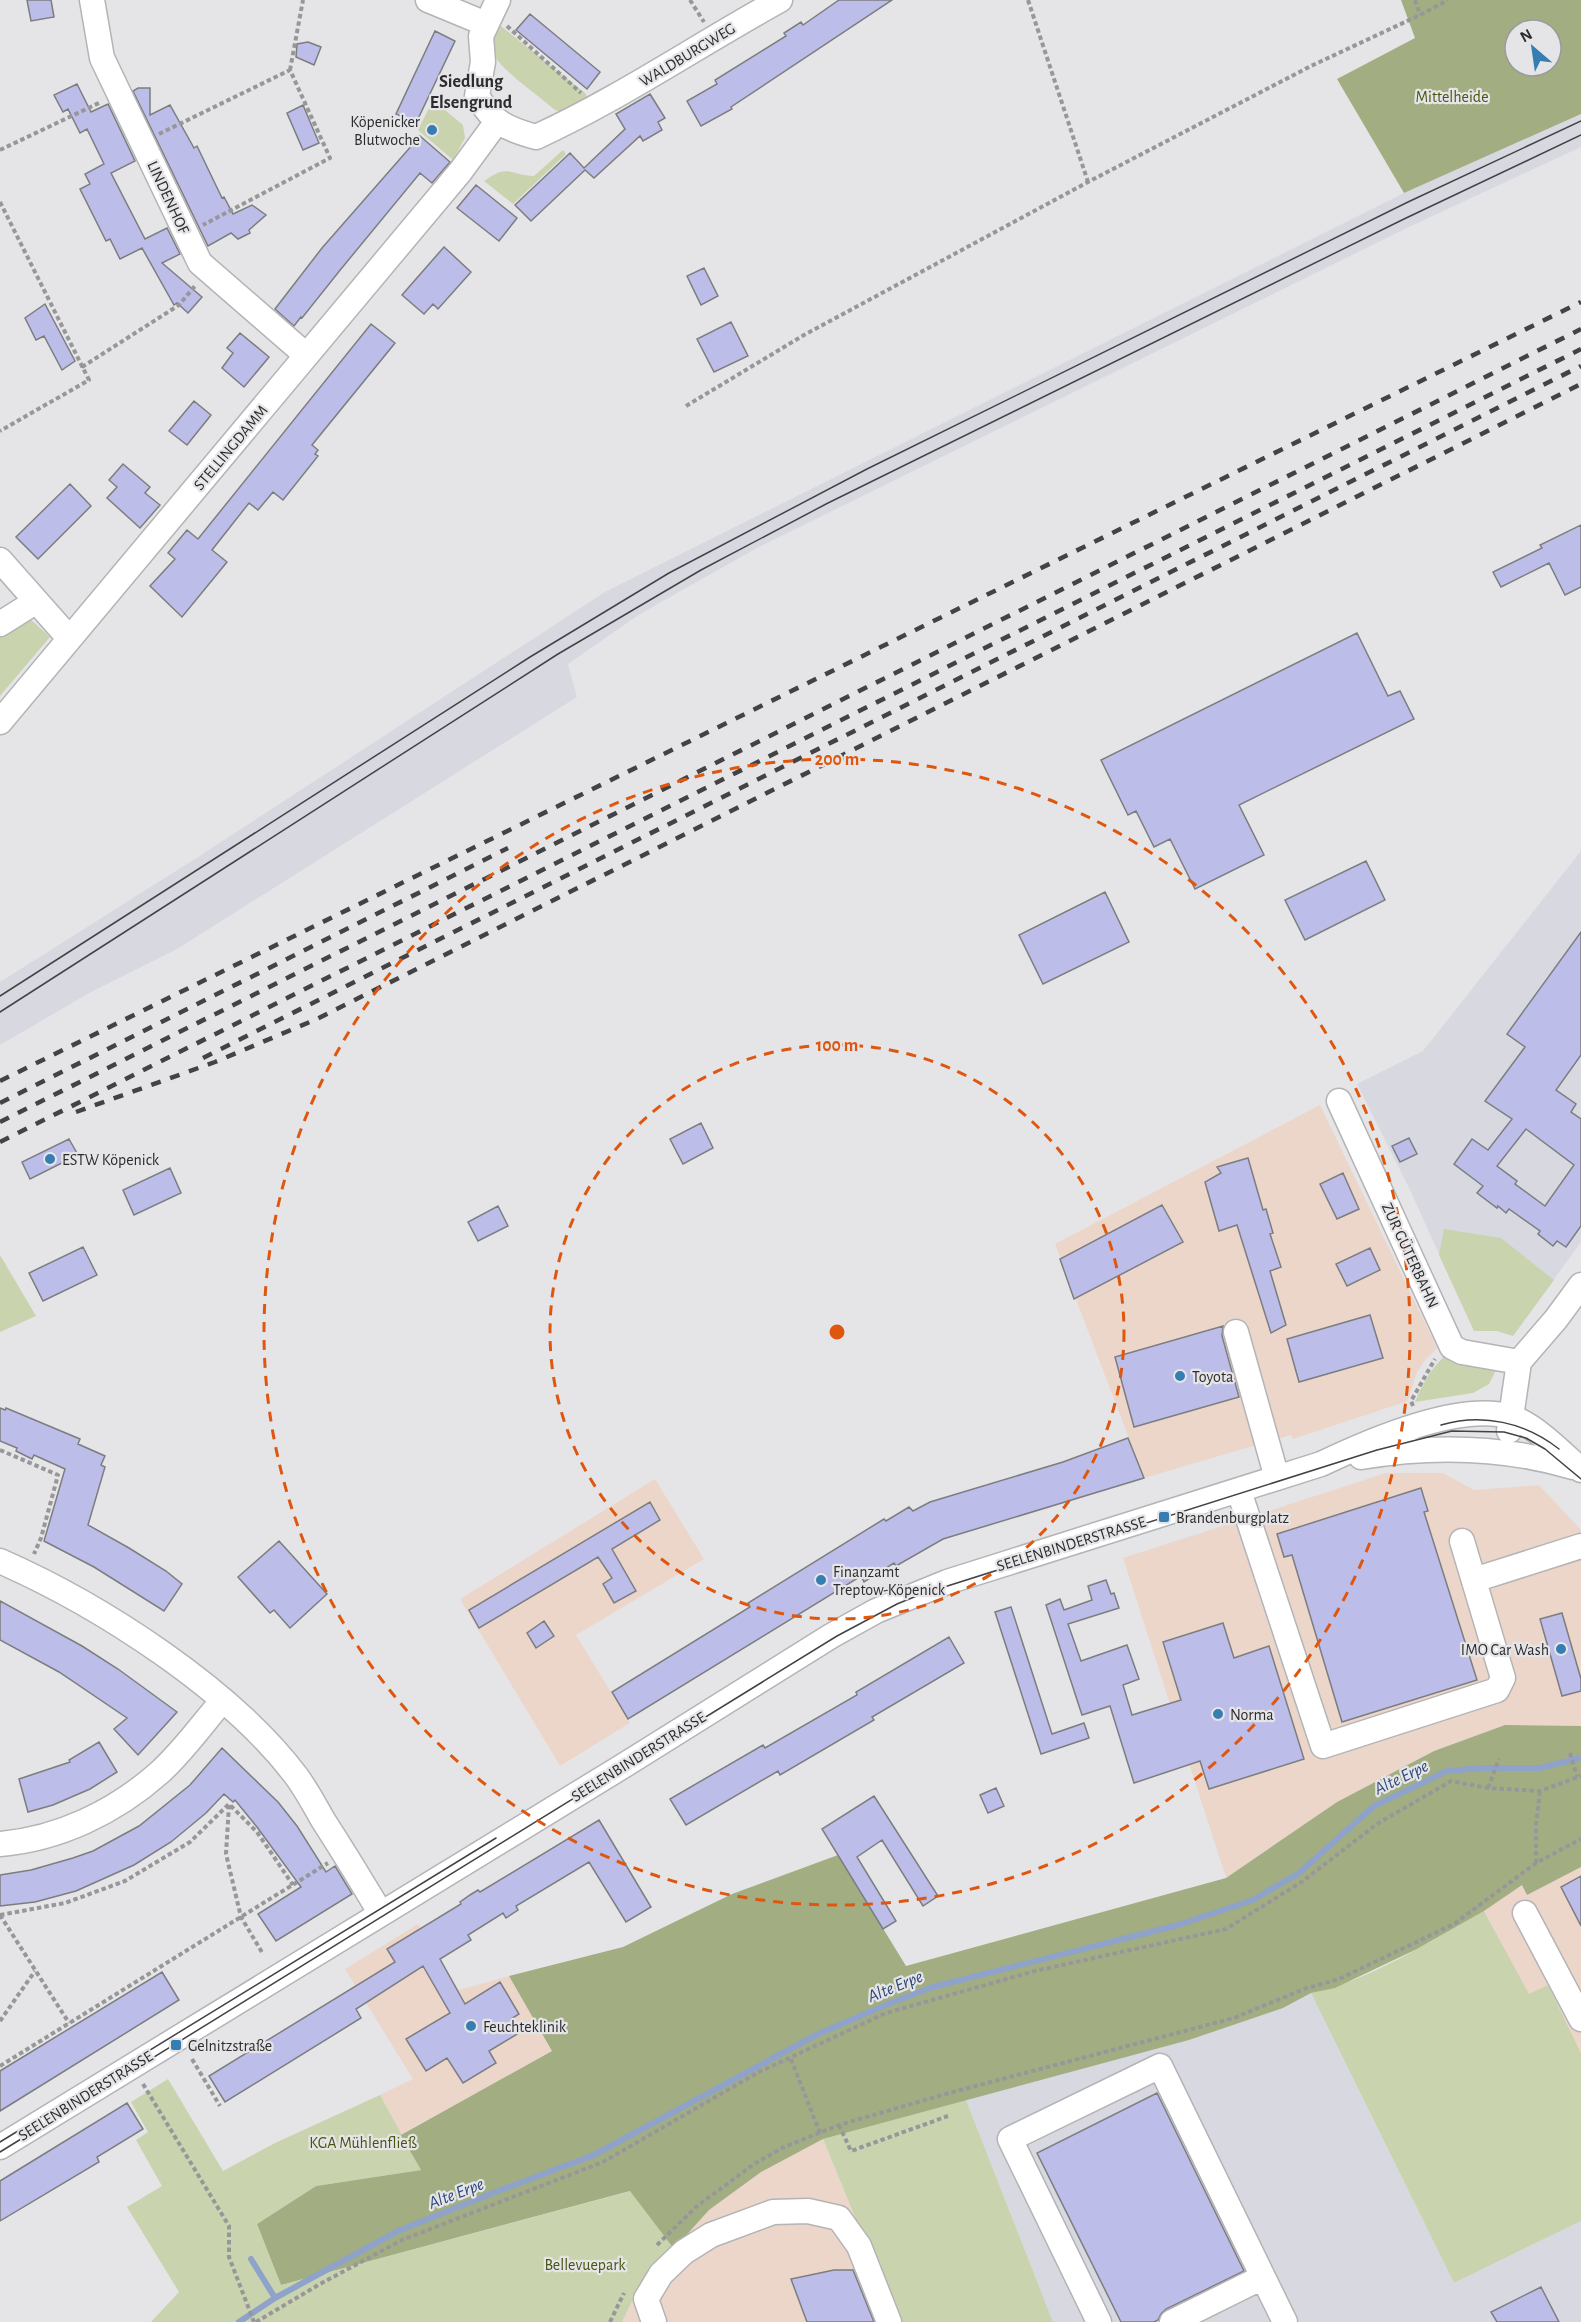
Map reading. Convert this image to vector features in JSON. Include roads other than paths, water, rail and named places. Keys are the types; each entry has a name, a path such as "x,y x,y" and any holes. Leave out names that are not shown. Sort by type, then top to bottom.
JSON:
{"street":[{"name":"LINDENHOF","path":"92,0 102,58 200,263 306,355"},
{"path":"428,0 495,15 481,36 483,62 477,96 496,123"},
{"name":"WALDBURGWEG","path":"496,123 536,137 596,108 713,37 780,0"},
{"name":"STELLINGDAMM","path":"0,722 460,172 496,123"},
{"path":"0,560 69,638"},
{"path":"0,624 35,602"},
{"name":"ZUR GÜTERBAHN","path":"1339,1101 1452,1347 1462,1352 1519,1362"},
{"path":"1505,1452 1519,1362 1556,1319 1581,1285"},
{"path":"1236,1332 1277,1478"},
{"name":"SEELENBINDERSTRASSE","path":"0,2147 831,1636 876,1611 927,1588 1239,1491 1321,1464 1365,1443 1445,1418 1479,1413 1511,1417 1543,1436 1581,1470"},
{"name":"SEELENBINDERSTRASSE","path":"1321,1464 1399,1451 1505,1452 1541,1457 1581,1470"},
{"path":"1239,1491 1323,1746 1497,1690 1503,1678 1462,1541"},
{"path":"1474,1580 1581,1546"},
{"path":"0,1561 38,1579 106,1618 169,1659 223,1700 264,1738 297,1778 381,1914"},
{"path":"0,1844 61,1832 95,1817 131,1795 160,1772 223,1700"},
{"path":"1525,1913 1581,2019"},
{"path":"1099,2322 1010,2139 1160,2066 1285,2322"},
{"path":"654,2322 646,2299 661,2274 684,2252 711,2235 773,2212 808,2211 839,2218 859,2246 889,2322"},
{"path":"1172,2322 1263,2277"}],"waterway":[{"name":"Alte Erpe","path":"239,2322 275,2298 398,2231 594,2155 816,2035 888,2004 933,1987 1178,1925 1253,1900 1299,1873 1374,1806 1447,1771 1482,1768 1540,1768 1581,1758"},
{"path":"251,2259 275,2298"}],"tram line":[{"path":"0,996 530,657 669,573 867,469 1408,202 1581,121"},
{"path":"0,1012 558,654 701,570 828,503 1404,219 1581,135"},
{"path":"1441,1425 1472,1420 1503,1422 1532,1432 1559,1449"},
{"path":"0,2152 837,1636 897,1604 919,1595 1377,1450 1452,1431 1504,1432 1526,1438 1545,1449 1581,1479"},
{"path":"0,2142 496,1838"}],"railway":[{"path":"0,1081 1581,302"},
{"path":"0,1122 1581,329"},
{"path":"0,1142 1581,349"},
{"path":"203,1058 1581,366"},
{"path":"76,1112 215,1062 317,1019 1581,384"},
{"path":"0,1103 508,848"}],"place":[{"name":"Köpenicker Blutwoche","path":"432,130"},
{"name":"ESTW Köpenick","path":"50,1159"},
{"name":"Toyota","path":"1180,1376"},
{"name":"Brandenburgplatz","path":"1164,1517"},
{"name":"Finanzamt Treptow-Köpenick","path":"821,1580"},
{"name":"IMO Car Wash","path":"1561,1649"},
{"name":"Norma","path":"1218,1714"},
{"name":"Feuchteklinik","path":"471,2026"},
{"name":"Gelnitzstraße","path":"176,2045"}],"district":[{"name":"Siedlung Elsengrund","path":"471,91"}],"park label":[{"name":"Mittelheide","path":"1452,96"},
{"name":"KGA Mühlenfließ","path":"363,2142"},
{"name":"Bellevuepark","path":"585,2264"}]}
